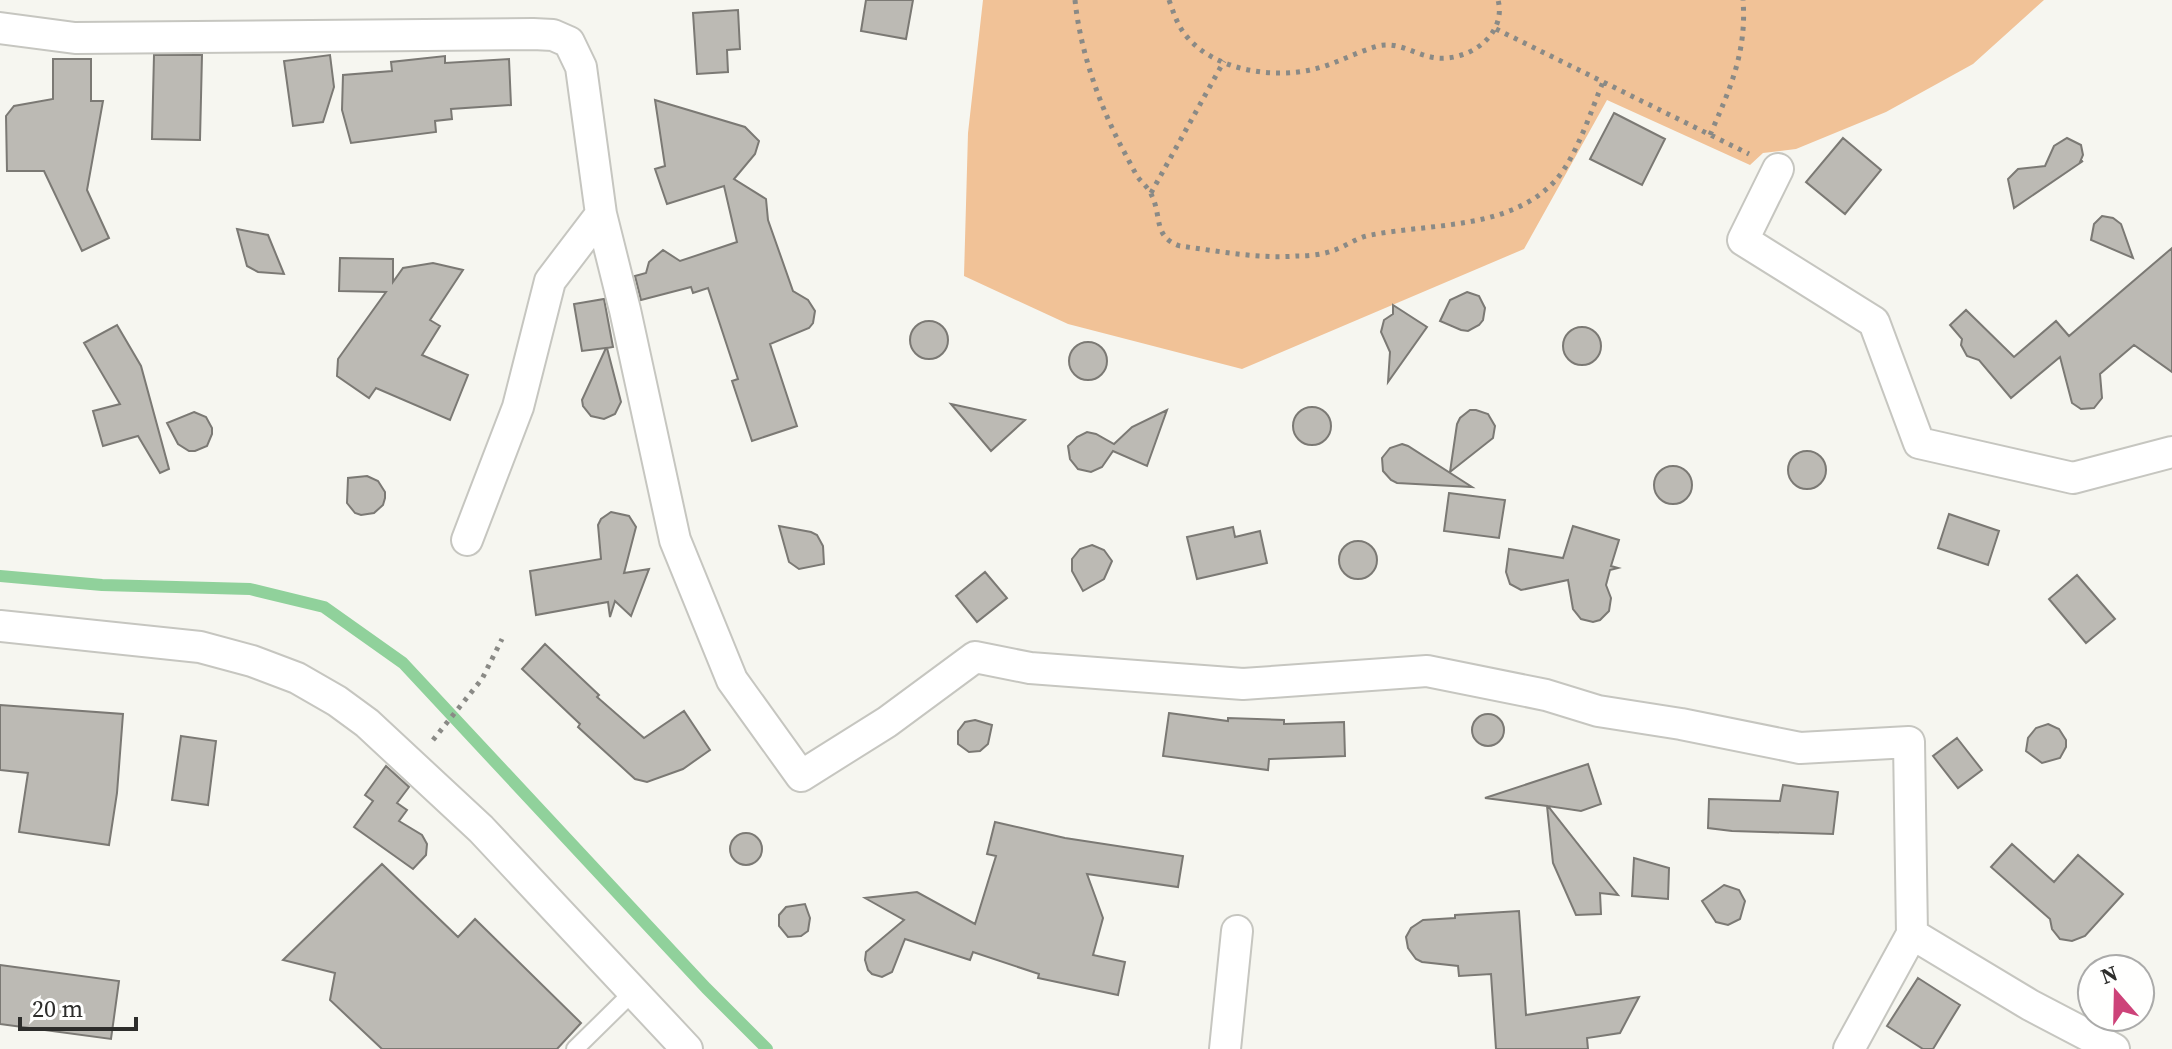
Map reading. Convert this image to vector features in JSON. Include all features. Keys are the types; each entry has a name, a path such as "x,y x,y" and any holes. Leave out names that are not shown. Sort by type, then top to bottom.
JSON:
{"street":[{"path":"0,28 75,38 553,35 569,42 581,67 601,214 675,540 732,680 801,776 887,722 975,657 1030,668 1243,684 1427,671 1546,695 1598,711 1800,748 1909,742 1912,934 1849,1049"},
{"path":"1778,169 1743,240 1874,322 1919,443 2073,478 2172,452"},
{"path":"467,540 518,407 550,281 601,214"},
{"path":"0,626 200,647 286,674 337,701 367,723 481,829 687,1049"},
{"path":"1225,1049 1237,931"},
{"path":"1912,934 2030,1005 2114,1049"}],"lane":[{"path":"575,1049 634,991"}],"path":[{"path":"1075,0 1083,43 1104,106 1126,155 1151,193 1159,224 1170,243 1180,246 1271,257 1331,252 1369,235 1468,222 1504,212 1534,199 1557,179 1603,82"},
{"path":"1169,0 1177,22 1190,40 1210,54 1249,71 1285,75 1316,69 1380,45 1398,45 1437,58 1471,51 1490,39 1496,29 1501,10 1498,0"},
{"path":"1710,135 1742,50 1743,0"},
{"path":"1496,29 1778,169"},
{"path":"1151,193 1224,61"},
{"path":"427,748 482,679 502,639"}],"shaded area":[{"path":"983,0 2044,0 1973,64 1886,112 1796,149 1763,153 1750,165 1607,100 1524,249 1242,369 1068,324 964,276 968,133"}],"building":[{"path":"866,0 913,0 906,39 861,31"},
{"path":"738,10 740,49 727,50 728,72 697,74 693,13"},
{"path":"154,55 202,55 200,140 152,139"},
{"path":"330,55 334,87 323,122 293,126 284,61"},
{"path":"445,56 445,63 509,59 511,105 451,109 452,119 435,121 436,132 351,143 342,110 343,75 392,71 391,62"},
{"path":"53,59 91,59 91,101 103,101 87,190 109,238 82,251 44,171 7,171 6,116 14,106 53,99"},
{"path":"655,100 745,127 759,141 755,154 734,179 766,199 768,220 793,291 808,300 815,311 809,328 770,344 797,426 752,441 732,381 738,379 708,288 693,293 691,287 641,300 635,276 646,273 649,262 663,250 680,261 737,242 724,186 667,204 655,169 665,166"},
{"path":"1614,113 1665,139 1642,185 1590,159"},
{"path":"1843,138 1881,170 1845,214 1806,182"},
{"path":"2067,138 2081,145 2083,155 2080,162 2083,161 2014,208 2008,179 2018,169 2045,166 2054,146"},
{"path":"2102,216 2113,218 2121,224 2133,258 2091,240 2094,224"},
{"path":"237,229 268,235 284,274 258,272 247,266"},
{"path":"2172,248 2172,372 2134,345 2100,374 2102,398 2094,408 2081,409 2072,403 2060,357 2011,398 1979,360 1967,356 1961,345 1962,339 1950,325 1966,310 2014,357 2056,321 2069,336"},
{"path":"340,258 393,259 393,282 403,268 433,263 463,270 430,320 440,326 422,355 468,375 450,420 376,388 369,398 337,376 338,359 386,292 339,291"},
{"path":"1467,292 1479,296 1485,308 1479,325 1468,331 1440,321 1450,300"},
{"path":"604,299 613,347 607,348 621,402 615,414 604,419 591,416 582,400 606,348 582,351 574,304"},
{"path":"1393,305 1427,327 1388,382 1390,352 1381,332 1384,320 1393,314"},
{"path":"929,321 943,326 948,340 943,354 929,359 915,354 910,340 915,326"},
{"path":"117,325 141,366 169,469 160,473 138,436 103,446 93,411 120,404 84,343"},
{"path":"1582,327 1596,332 1601,346 1596,360 1582,365 1568,360 1563,346 1568,332"},
{"path":"1088,342 1102,347 1107,361 1102,375 1088,380 1074,375 1069,361 1074,347"},
{"path":"951,404 1025,420 991,451"},
{"path":"1312,407 1326,412 1331,426 1326,440 1312,445 1298,440 1293,426 1298,412"},
{"path":"1167,410 1147,466 1113,451 1102,467 1091,472 1078,469 1070,459 1068,446 1077,437 1087,432 1114,444 1132,427"},
{"path":"1470,410 1488,414 1495,426 1493,438 1450,472 1457,424"},
{"path":"194,412 206,417 212,434 207,446 189,451 178,444 167,423"},
{"path":"1402,444 1472,487 1397,483 1391,480 1383,471 1382,458 1390,448"},
{"path":"1807,451 1821,456 1826,470 1821,484 1807,489 1793,484 1788,470 1793,456"},
{"path":"1673,466 1687,471 1692,485 1687,499 1673,504 1659,499 1654,485 1659,471"},
{"path":"367,476 378,481 385,498 383,505 374,513 361,515 347,503 348,478"},
{"path":"1449,493 1505,500 1499,538 1444,531"},
{"path":"611,512 629,516 636,527 624,573 649,569 631,616 615,601 610,617 608,602 536,615 530,571 601,559 598,525"},
{"path":"1949,514 1999,531 1988,565 1938,548"},
{"path":"779,526 817,535 823,546 824,564 799,569 789,562"},
{"path":"1573,526 1619,540 1611,566 1618,568 1610,570 1606,585 1611,598 1609,611 1593,622 1581,619 1573,609 1568,580 1521,590 1510,584 1506,572 1509,549 1563,558"},
{"path":"1233,527 1235,537 1260,531 1267,563 1197,579 1187,537"},
{"path":"1358,541 1372,546 1377,560 1372,574 1358,579 1344,574 1339,560 1344,546"},
{"path":"1092,545 1104,550 1112,561 1104,579 1083,591 1072,571 1072,559 1080,549"},
{"path":"985,572 1007,598 977,622 956,596"},
{"path":"2077,575 2115,619 2086,643 2049,599"},
{"path":"545,644 599,695 597,697 644,738 684,711 710,750 683,769 647,782 635,779 578,727 580,724 522,669"},
{"path":"0,705 123,714 117,793 109,845 19,832 28,773 0,770"},
{"path":"1169,713 1228,721 1228,718 1284,720 1284,724 1344,722 1345,756 1269,759 1268,770 1163,756"},
{"path":"1488,714 1499,719 1504,730 1499,741 1488,746 1477,741 1472,730 1477,719"},
{"path":"975,720 992,725 988,744 980,751 969,752 958,744 958,731 965,722"},
{"path":"2048,724 2059,729 2066,740 2066,747 2060,758 2042,763 2026,751 2028,738 2036,728"},
{"path":"181,736 216,741 208,805 172,800"},
{"path":"1957,738 1982,770 1958,788 1933,756"},
{"path":"1588,764 1601,804 1581,811 1548,806 1618,895 1600,893 1601,914 1576,915 1553,863 1547,806 1485,798"},
{"path":"386,766 409,787 397,803 407,810 399,821 422,835 427,844 426,855 413,869 354,827 373,801 365,795"},
{"path":"1783,785 1838,792 1833,834 1708,828 1709,799 1780,801"},
{"path":"995,822 1065,838 1183,856 1178,887 1087,874 1103,918 1093,955 1125,962 1118,995 1038,978 1039,974 973,952 970,960 905,939 892,972 882,977 868,970 866,952 904,920 865,898 917,892 975,924 996,856 987,854"},
{"path":"746,833 757,838 762,849 757,860 746,865 735,860 730,849 735,838"},
{"path":"2012,844 2054,882 2078,855 2123,894 2085,936 2072,941 2060,939 2052,929 2050,919 1991,867"},
{"path":"1634,858 1669,868 1668,899 1632,896"},
{"path":"382,864 458,937 475,919 581,1023 557,1049 382,1049 330,1000 335,973 283,960"},
{"path":"1724,885 1739,890 1745,901 1740,919 1728,925 1716,922 1702,901"},
{"path":"805,904 810,918 808,931 801,936 788,937 779,926 779,915 786,907"},
{"path":"1519,911 1526,1015 1639,997 1620,1033 1587,1038 1588,1049 1496,1049 1491,974 1459,976 1458,966 1422,962 1408,948 1406,937 1411,928 1423,920"},
{"path":"0,965 119,981 111,1039 0,1024"},
{"path":"1918,978 1960,1005 1933,1049 1923,1049 1887,1026"}],"waterway":[{"path":"0,576 102,585 250,589 324,607 403,663 706,988 767,1049"}]}
